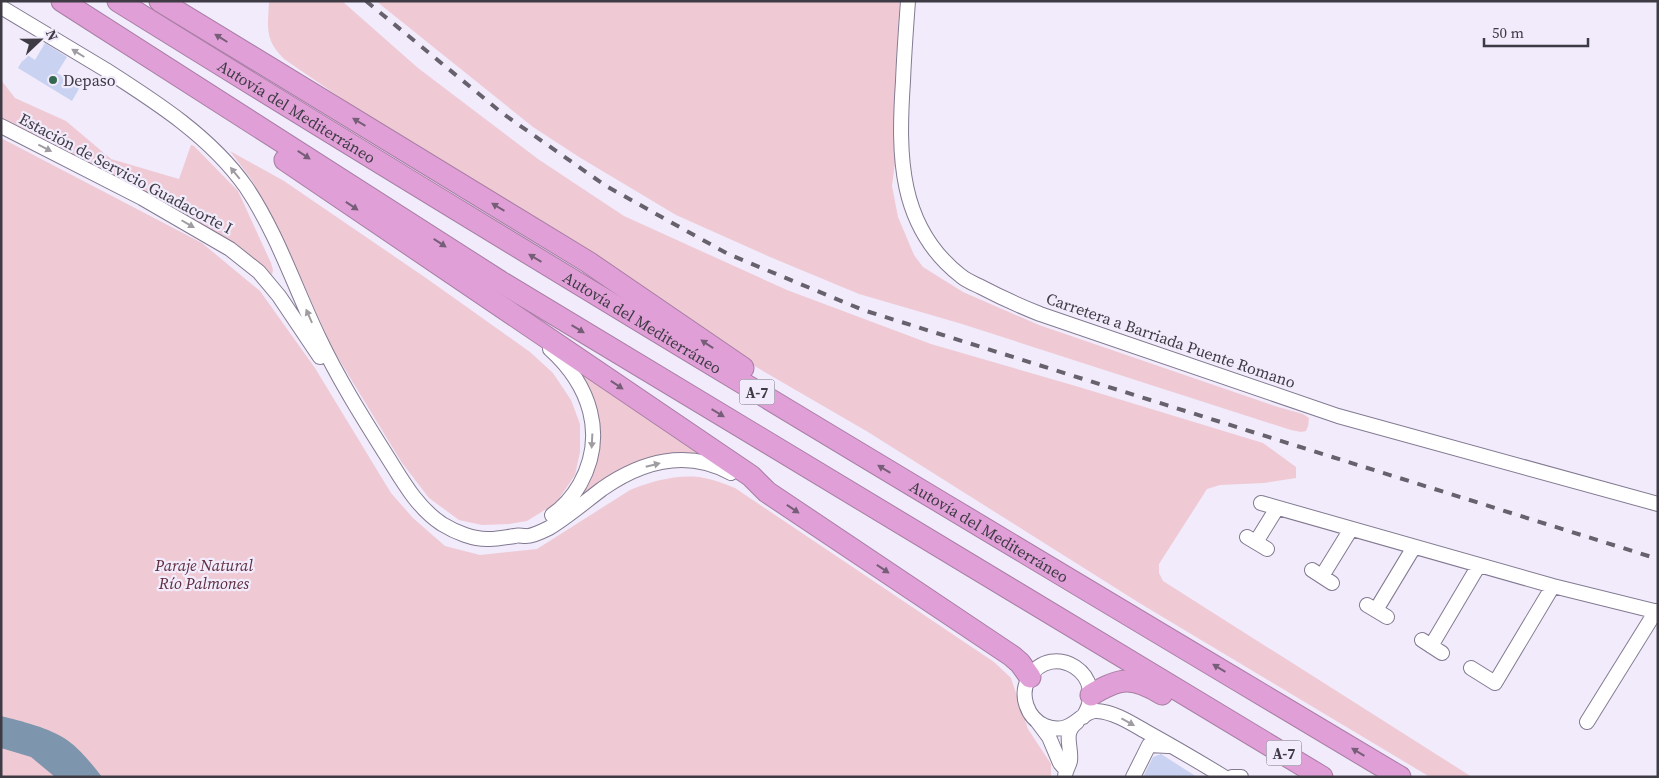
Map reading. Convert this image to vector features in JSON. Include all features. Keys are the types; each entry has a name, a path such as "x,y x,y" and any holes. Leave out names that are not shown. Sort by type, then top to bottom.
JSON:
{"highway":[{"name":"Autovía del Mediterráneo","path":"62,1 501,282 1322,777"},
{"name":"Autovía del Mediterráneo","path":"118,1 407,181 1400,777"},
{"path":"169,4 588,262 777,391 799,418"},
{"path":"101,25 118,48 751,476 768,492 1012,656 1020,662 1030,677"},
{"path":"1091,694 1115,682 1128,680 1145,683 1226,733 1245,730"}],"street":[{"name":"Carretera a Barriada Puente Romano","path":"908,1 901,121 903,176 909,201 928,242 962,277 1040,314 1338,416 1658,504"},
{"name":"Estación de Servicio Guadacorte I","path":"1,7 141,93 208,144 228,165 245,186 264,216 320,340 346,392 407,488 430,514 442,524 475,538 490,540 520,535 526,537 549,528 622,476 640,468 663,462 692,460 716,465 768,492"},
{"name":"Estación de Servicio Guadacorte I","path":"1,126 142,198 230,249 259,272 279,296 331,376 346,392"},
{"path":"486,296 560,358 576,377 584,392 591,413 593,437 591,460 575,493 557,512 528,528 520,535"},
{"path":"1261,503 1553,586 1657,612 1587,722"},
{"path":"1257,543 1276,508"},
{"path":"1322,576 1351,528"},
{"path":"1377,611 1414,547"},
{"path":"1431,646 1479,565"},
{"path":"1471,668 1495,682 1553,586"},
{"path":"1061,662 1076,667 1087,679 1091,694 1088,710 1070,729 1068,734 1070,762 1065,773 1049,737 1033,717 1026,703 1025,695 1025,687 1030,677 1038,668 1046,664 1061,662"},
{"path":"1033,717 1046,726 1054,728 1070,726 1091,711 1096,710 1119,717 1224,777"},
{"path":"1133,777 1149,745 1174,747"},
{"path":"1232,777 1241,777"}],"green space":[{"path":"269,1 342,1 418,68 538,159 624,216 787,290 931,344 1263,443 1296,467 1296,478 1264,483 1220,485 1207,489 1159,564 1159,573 1163,581 1472,777 1430,777 1141,604 868,432 720,346 626,275 389,131 284,59 270,39 268,26"},
{"path":"376,1 900,1 895,80 895,163 892,186 898,217 914,255 923,267 963,292 1039,325 1303,414 1309,418 1306,431 1291,430 962,324 859,294 676,215 533,127"},
{"path":"1,80 15,98 66,121 111,159 179,179 191,145 194,146 238,191 271,263 272,275 223,236 1,118"},
{"name":"Paraje Natural Río Palmones","path":"1,138 202,243 260,291 315,368 391,493 413,518 445,546 480,555 537,549 630,490 677,477 686,476 708,479 735,488 994,662 1011,678 1028,729 1051,764 1051,777 1,777"},
{"path":"230,151 284,181 426,278 530,352 553,373 571,400 580,424 580,452 575,475 556,503 527,521 482,525 459,520 429,498 402,463 332,348 274,222 251,179"},
{"path":"578,368 703,454 664,454 639,461 615,472 583,495 596,461 600,431 594,401"}],"water":[{"path":"1,716 35,725 60,736 81,752 102,777 55,777 31,757 1,748"}],"building":[{"name":"Depaso","path":"45,43 67,57 57,73 80,87 72,101 18,68 26,54 35,60"},
{"path":"1161,754 1197,777 1143,777 1153,757"}],"railway":[{"path":"366,1 502,113 606,186 728,254 863,310 1658,559"}],"place":[{"name":"Depaso","path":"53,80"}]}
